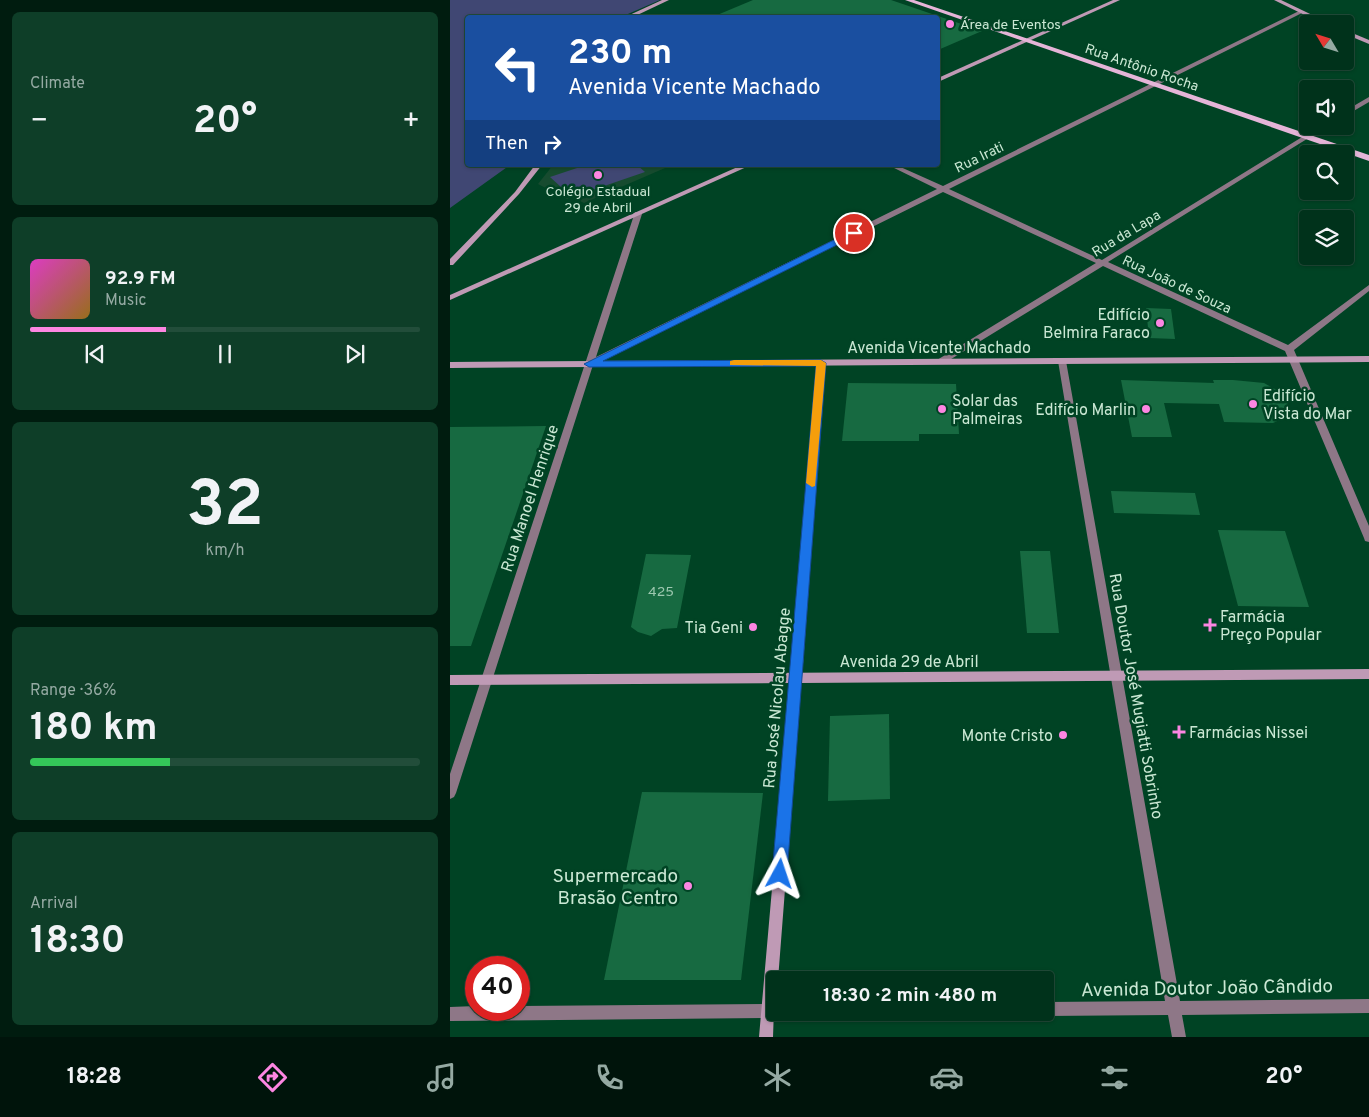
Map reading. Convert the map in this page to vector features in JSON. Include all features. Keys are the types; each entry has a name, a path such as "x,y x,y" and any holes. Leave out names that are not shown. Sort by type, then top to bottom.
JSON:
{"main road":[{"path":"632,15 666,0"},
{"name":"Rua Antônio Rocha","path":"911,0 1369,158"},
{"path":"940,79 1116,0"},
{"path":"1277,0 1308,15"},
{"path":"1354,36 1369,42"},
{"path":"450,263 517,194 537,167"},
{"path":"450,298 744,167"},
{"name":"Avenida Vicente Machado","path":"450,365 1369,359"},
{"name":"Avenida 29 de Abril","path":"450,680 1369,674"},
{"name":"Rua José Nicolau Abagge","path":"775,971 796,678"},
{"name":"Rua José Nicolau Abagge","path":"766,1037 770,1021"}],"street":[{"name":"Rua Irati","path":"589,364 1301,12"},
{"path":"1354,108 1369,99"},
{"name":"Rua da Lapa","path":"940,362 1310,135"},
{"name":"Rua João de Souza","path":"895,167 1289,349"},
{"name":"Rua Manoel Henrique","path":"450,793 638,214"},
{"path":"1369,288 1289,349 1369,538"},
{"name":"Rua Doutor José Mugiatti Sobrinho","path":"1062,361 1179,1037"},
{"name":"Rua José Nicolau Abagge","path":"796,678 821,363"},
{"name":"Avenida Doutor João Cândido","path":"1054,1009 1369,1006"},
{"path":"450,1014 766,1011"}],"shaded area":[{"path":"450,0 660,0 626,15 465,15 465,167 507,167 450,208"},
{"name":"Colégio Estadual 29 de Abril","path":"551,167 667,167 584,203 572,197 567,199 538,184"},
{"path":"580,167 639,167 645,172 572,197 550,177"}],"building":[{"name":"Área de Eventos","path":"753,0 891,0 935,15 717,15"},
{"path":"940,17 982,31 940,49"},
{"name":"Edifício Belmira Faraco","path":"1146,308 1171,309 1175,339 1149,338"},
{"path":"1121,380 1214,383 1213,380 1233,380 1264,383 1282,393 1293,414 1273,423 1224,422 1219,404 1164,403 1172,437 1132,437"},
{"path":"848,383 956,384 959,434 919,434 919,441 842,441"},
{"path":"546,426 471,646 450,646 450,427"},
{"path":"1111,491 1195,493 1200,515 1114,513"},
{"path":"1218,530 1285,531 1309,607 1238,606"},
{"path":"1020,551 1050,551 1059,633 1027,633"},
{"path":"646,554 691,555 677,628 662,629 651,636 638,632 631,627"},
{"path":"889,714 890,799 828,801 830,716"},
{"name":"Supermercado Brasão Centro","path":"642,792 763,793 741,980 604,980"}],"slow traffic":[{"path":"734,363 821,363 812,483"}],"place":[{"name":"Área de Eventos","path":"950,24"},
{"name":"Colégio Estadual 29 de Abril","path":"598,175"},
{"name":"Edifício Belmira Faraco","path":"1160,323"},
{"name":"Edifício Vista do Mar","path":"1253,404"},
{"name":"Solar das Palmeiras","path":"942,409"},
{"name":"Edifício Marlin","path":"1146,409"},
{"name":"Farmácia Preço Popular","path":"1210,625"},
{"name":"Tia Geni","path":"753,627"},
{"name":"Farmácias Nissei","path":"1179,732"},
{"name":"Monte Cristo","path":"1063,735"},
{"name":"Supermercado Brasão Centro","path":"688,886"}],"route":[{"path":"780,874 821,363 589,364 854,233"}]}
